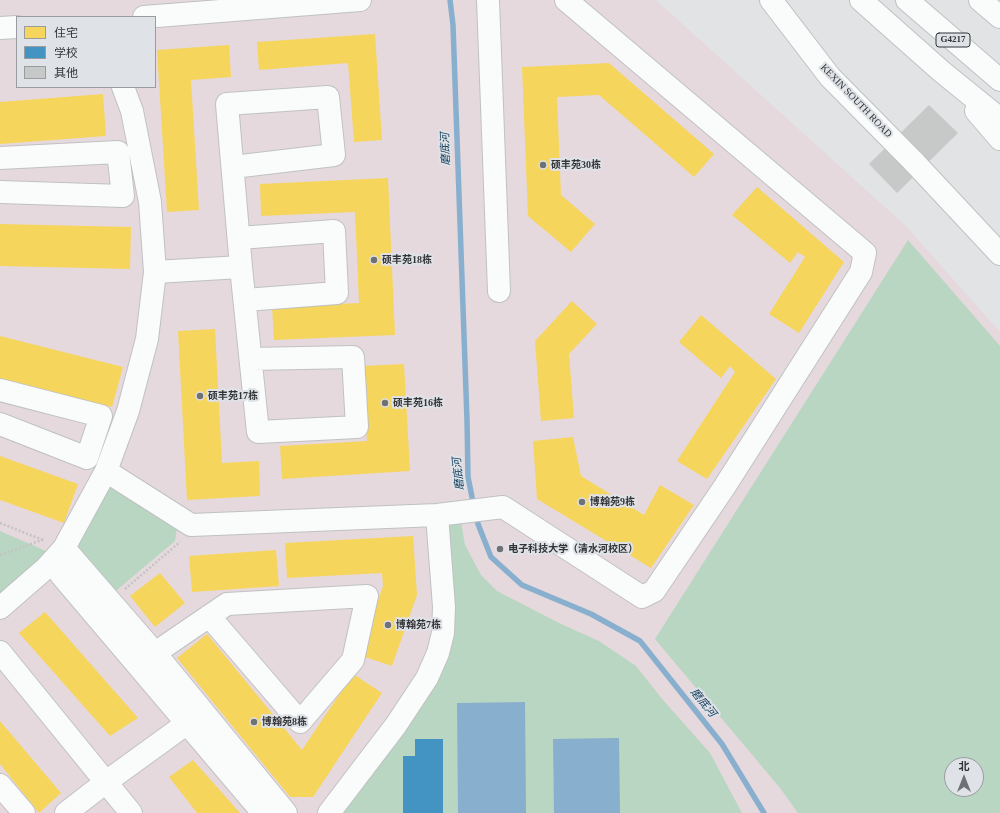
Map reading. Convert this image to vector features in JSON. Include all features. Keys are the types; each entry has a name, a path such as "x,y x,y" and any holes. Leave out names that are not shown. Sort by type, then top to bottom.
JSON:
{"main road":[{"path":"156,16 360,0"},
{"path":"488,0 499,291"},
{"path":"106,471 191,525 443,514 503,507 642,597 654,591 725,486 861,272 865,253 566,0"},
{"name":"KEXIN SOUTH ROAD","path":"771,0 830,77 914,162 1000,254"},
{"path":"861,0 941,71 1000,119"},
{"name":"G4217","path":"907,0 1000,80"},
{"path":"980,0 1000,17"},
{"path":"0,28 16,27"},
{"path":"941,71 1000,139"},
{"path":"0,608 46,568 69,539 106,471 128,411 147,340 155,272 150,202 132,111 123,88"},
{"path":"233,167 334,155 328,97 227,104 241,267 258,432 357,427 353,357 251,359"},
{"path":"0,158 118,152 123,196 0,192"},
{"path":"239,238 334,231 337,293 245,300"},
{"path":"155,272 241,267"},
{"path":"0,390 102,416 87,458 0,424"},
{"path":"329,813 396,725 427,678 438,653 443,633 444,607 443,514"},
{"path":"69,539 110,601 155,653 286,813"},
{"path":"61,575 263,813"},
{"path":"155,653 209,616 227,604 367,596 353,660 300,722 209,616"},
{"path":"0,652 131,813"},
{"path":"66,813 186,724"},
{"path":"0,785 24,813"}],"path":[{"path":"110,601 180,544 182,520"},
{"path":"0,523 43,540 69,539"},
{"path":"0,555 43,540 69,539"}],"shaded area":[{"name":"电子科技大学（清水河校区）","path":"0,0 656,0 907,227 1000,332 1000,813 0,813"}],"green space":[{"path":"908,240 1000,346 1000,813 798,813 780,788 655,639"},
{"path":"108,476 178,522 175,541 111,595 70,547"},
{"path":"461,522 465,545 481,575 497,591 561,624 599,641 636,666 663,700 710,753 742,813 329,813 438,653 437,526"},
{"path":"0,531 46,551 27,571 0,595"}],"water":[{"path":"525,702 526,813 458,813 457,703"},
{"path":"619,738 620,813 554,813 553,739"}],"building: 住宅":[{"path":"375,34 382,140 354,142 348,63 259,70 257,42"},
{"path":"229,45 231,77 191,80 199,210 167,212 157,50"},
{"name":"硕丰苑30栋","path":"609,63 714,154 694,177 599,95 557,97 561,195 595,224 571,252 528,216 522,67"},
{"path":"103,94 106,136 0,144 0,102"},
{"name":"硕丰苑18栋","path":"388,178 395,335 274,340 272,307 359,303 355,212 261,216 260,184"},
{"path":"757,187 844,262 799,333 769,314 805,257 798,252 790,263 732,215"},
{"path":"0,224 131,227 130,269 0,266"},
{"path":"572,301 597,324 569,354 574,418 541,421 535,341"},
{"path":"701,315 776,379 707,479 677,461 735,372 730,366 721,378 679,342"},
{"name":"硕丰苑17栋","path":"215,329 222,463 259,461 260,496 187,500 178,331"},
{"path":"0,336 123,367 112,407 0,379"},
{"name":"硕丰苑16栋","path":"404,364 410,471 282,479 280,446 367,441 362,366"},
{"name":"博翰苑9栋","path":"573,437 581,476 644,515 660,485 694,505 651,568 537,499 533,441"},
{"path":"0,456 78,484 64,523 0,500"},
{"name":"博翰苑7栋","path":"413,536 417,595 392,666 359,655 383,586 382,573 287,578 285,543"},
{"path":"276,550 279,586 192,592 189,556"},
{"path":"160,573 185,603 155,627 130,596"},
{"path":"45,612 138,718 110,736 19,633"},
{"name":"博翰苑8栋","path":"207,634 302,750 353,674 382,693 313,797 290,797 177,658"},
{"path":"0,721 61,793 39,813 0,764"},
{"path":"193,760 240,813 197,813 169,777"}],"building: 学校":[{"path":"415,739 443,739 443,813 403,813 403,756 415,756"}],"building: 其他":[{"path":"929,105 958,133 897,193 869,164"}],"waterway":[{"name":"磨底河","path":"450,0 453,25 468,477 474,507"},
{"name":"磨底河","path":"476,515 491,557 522,585 591,614 640,641 722,744 764,813"}],"place":[{"name":"硕丰苑30栋","path":"543,165"},
{"name":"硕丰苑18栋","path":"374,260"},
{"name":"硕丰苑17栋","path":"200,396"},
{"name":"硕丰苑16栋","path":"385,403"},
{"name":"博翰苑9栋","path":"582,502"},
{"name":"电子科技大学（清水河校区）","path":"500,549"},
{"name":"博翰苑7栋","path":"388,625"},
{"name":"博翰苑8栋","path":"254,722"}]}
